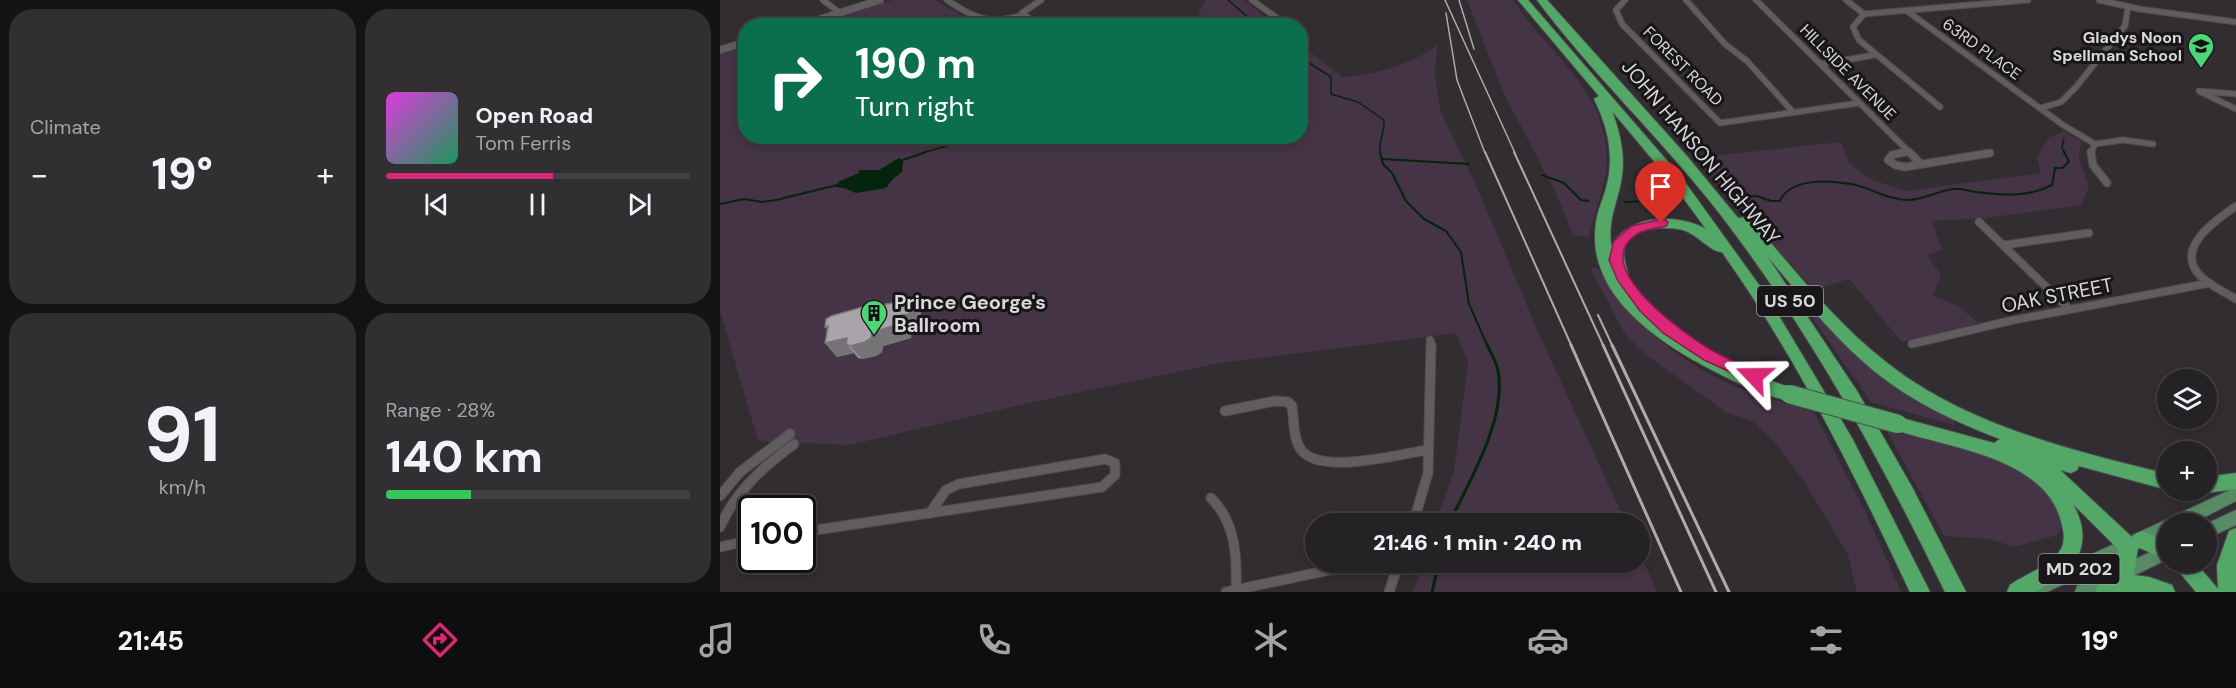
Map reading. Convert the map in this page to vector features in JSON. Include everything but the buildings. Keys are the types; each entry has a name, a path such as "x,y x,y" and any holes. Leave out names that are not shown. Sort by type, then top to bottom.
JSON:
{"highway":[{"name":"JOHN HANSON HIGHWAY","path":"1523,0 1690,198 1748,278 1829,412 1920,592"},
{"name":"JOHN HANSON HIGHWAY","path":"1542,0 1672,147 1745,236 1804,321 1871,432 1956,592"},
{"path":"1575,62 1603,105 1614,135 1617,161 1615,178 1604,215 1602,240 1607,263 1623,292 1655,328 1691,354 1740,378 1894,420 1989,449 2012,458 2035,472 2062,501 2073,529 2073,544 2069,554 2055,569 2031,581 2017,592"},
{"path":"1672,147 1694,165 1851,340 1880,367 1901,382 1937,403 2010,434 2157,480"},
{"path":"1748,278 1708,237 1683,226 1661,223 1641,227 1624,237 1616,249 1617,266 1627,284 1645,308 1668,329 1710,356 1787,390"},
{"path":"1894,420 2124,478 2157,482"},
{"path":"2014,449 2037,462 2135,543 2157,548"},
{"path":"2217,484 2236,481"},
{"path":"2228,592 2226,565 2236,537"},
{"path":"2126,572 2135,543"},
{"path":"2191,573 2209,592"},
{"path":"2105,592 2133,584 2152,587 2164,592"}],"main road":[{"path":"2197,513 2236,494"},
{"path":"2217,526 2236,517"},
{"name":"MD 202","path":"2030,592 2157,532"},
{"name":"MD 202","path":"2083,592 2157,556"}],"street":[{"path":"823,0 840,13"},
{"path":"824,18 880,0"},
{"path":"946,0 976,18"},
{"path":"1023,15 1023,10 1041,0"},
{"path":"1252,0 1277,18"},
{"name":"FOREST ROAD","path":"1625,0 1616,10 1622,24 1720,123 1792,112"},
{"path":"1686,0 1725,44 1747,61 1792,112 1859,103"},
{"name":"HILLSIDE AVENUE","path":"1756,0 1921,164"},
{"path":"1846,0 1864,14 2028,0"},
{"path":"2099,0 2128,7 2236,22"},
{"path":"2041,108 2061,102 2076,87 2125,26 2128,7"},
{"name":"63RD PLACE","path":"1907,11 2063,125 2095,144"},
{"path":"1864,14 1856,23 1854,31 1858,40 1940,107"},
{"path":"1012,18 1023,15 1028,18"},
{"path":"720,50 738,44"},
{"path":"1821,64 1875,55"},
{"path":"2236,94 2199,91 2236,109"},
{"path":"2107,183 2090,158 2090,149 2095,144 2129,140 2154,144"},
{"path":"1908,152 1893,155 1888,160 1901,167 1990,153"},
{"path":"2236,206 2210,226 2195,245 2190,256 2192,265 2210,283 2236,299"},
{"path":"1979,222 2070,309"},
{"path":"2004,245 2089,233"},
{"name":"OAK STREET","path":"1912,344 2008,321 2210,283"},
{"path":"1416,513 1428,473 1433,351 1430,340"},
{"path":"1225,411 1275,401 1288,402 1292,406 1297,442 1303,452 1326,463 1428,450"},
{"path":"720,496 740,472 790,434"},
{"path":"720,527 730,505 740,491 765,466 795,444"},
{"path":"816,530 948,512 1102,487 1115,476 1115,463 1105,459 959,484 946,490 930,513"},
{"path":"1211,498 1223,508 1228,519 1236,566 1231,591 1315,573"},
{"path":"720,547 738,543"},
{"path":"1389,592 1395,573"}],"shaded area":[{"path":"893,0 935,0 965,18 835,18"},
{"path":"1204,0 1244,0 1266,18 1203,18 1198,13 1205,3"},
{"path":"1467,0 1513,0 1588,94 1605,138 1607,165 1589,237 1573,235 1555,191 1503,92"},
{"path":"1437,45 1435,77 1441,112 1621,513 1439,513 1454,471 1468,363 1456,333 1220,363 1029,403 849,445 758,441 720,310 720,54 738,48 738,144 1308,144 1308,50 1342,77 1368,74 1404,64"},
{"path":"2064,132 2081,141 2079,159 2089,186 2081,205 1986,218 1932,221 1942,250 1927,255 1941,274 1933,296 1958,306 1979,323 1902,342 1849,279 1814,290 1694,158 1841,142 1849,163 1870,179 1906,191 2041,173 2037,157 2049,137"},
{"path":"899,158 903,160 902,172 886,188 856,193 836,187 838,182 859,173 859,170 879,170"},
{"path":"1590,268 1597,268 1640,322 1693,364 1745,390 1814,412 1866,513 1901,592 1857,592 1848,555 1804,481 1774,442 1753,422 1726,412 1646,355 1625,334"},
{"path":"1818,314 1839,338 1879,374 1956,418 1954,425 1871,402 1811,316"},
{"path":"1887,431 1954,446 2003,462 2025,473 2043,485 2055,500 2064,522 2058,535 2014,547 1990,539 1944,536"},
{"path":"1420,573 1649,573 1657,592 1413,592"}],"waterway":[{"path":"1228,0 1249,18"},
{"path":"1308,62 1331,77 1331,94 1358,102 1384,120 1380,152"},
{"path":"2064,138 2062,148 2065,153"},
{"path":"922,153 953,144"},
{"path":"903,160 926,152"},
{"path":"1380,152 1383,164 1392,173 1406,201 1424,219 1446,231 1461,252 1469,304 1488,347"},
{"path":"1734,198 1757,196 1771,201 1780,201 1792,188 1811,182 1851,184 1893,198 1908,200 1956,189 1995,194 2024,194 2052,185 2055,168 2062,168 2069,162 2064,152"},
{"path":"1382,159 1469,164"},
{"path":"1542,175 1564,183 1581,200 1589,201"},
{"path":"720,204 744,199 762,202 776,200 837,185"},
{"path":"1625,202 1669,200"},
{"path":"1454,513 1476,470 1492,430 1497,410 1498,371 1488,347"},
{"path":"1432,592 1436,573"}],"railway":[{"path":"1445,0 1515,153"},
{"path":"1459,0 1474,49"},
{"path":"1446,13 1457,80 1485,153"},
{"path":"1485,152 1572,347"},
{"path":"1514,152 1604,347"},
{"path":"1598,315 1613,347"},
{"path":"1571,345 1681,592"},
{"path":"1603,345 1716,592"},
{"path":"1612,345 1729,592"}],"place":[{"name":"Gladys Noon Spellman School","path":"2201,69"},
{"name":"Prince George's Ballroom","path":"874,336"}],"route":[{"path":"1661,223 1636,229 1627,234 1618,244 1615,254 1623,278 1645,308 1668,329 1710,356 1754,376"}]}
